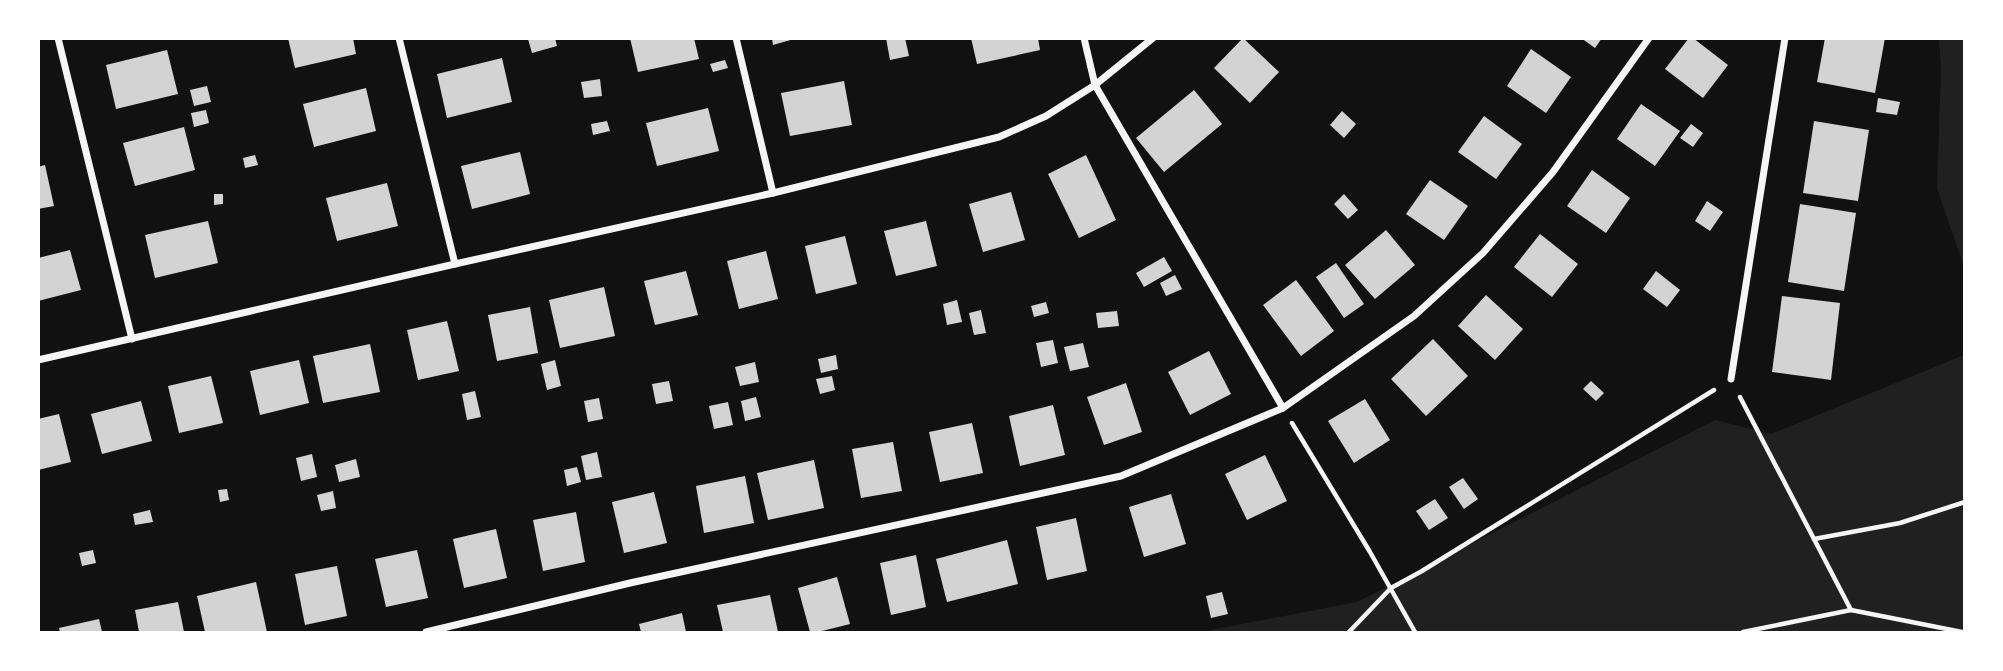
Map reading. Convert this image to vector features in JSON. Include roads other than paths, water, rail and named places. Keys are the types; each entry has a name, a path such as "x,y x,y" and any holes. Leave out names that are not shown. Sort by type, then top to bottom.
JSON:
{"street":[{"path":"58,38 132,339"},
{"path":"399,38 455,264"},
{"path":"736,38 773,193"},
{"path":"1084,38 1095,85 1283,408"},
{"path":"38,360 773,193 999,137 1046,116 1095,85 1153,38"},
{"path":"426,632 630,583 1121,476 1283,408 1414,316 1483,253 1553,172 1649,38"},
{"path":"1731,379 1784,38"}]}
